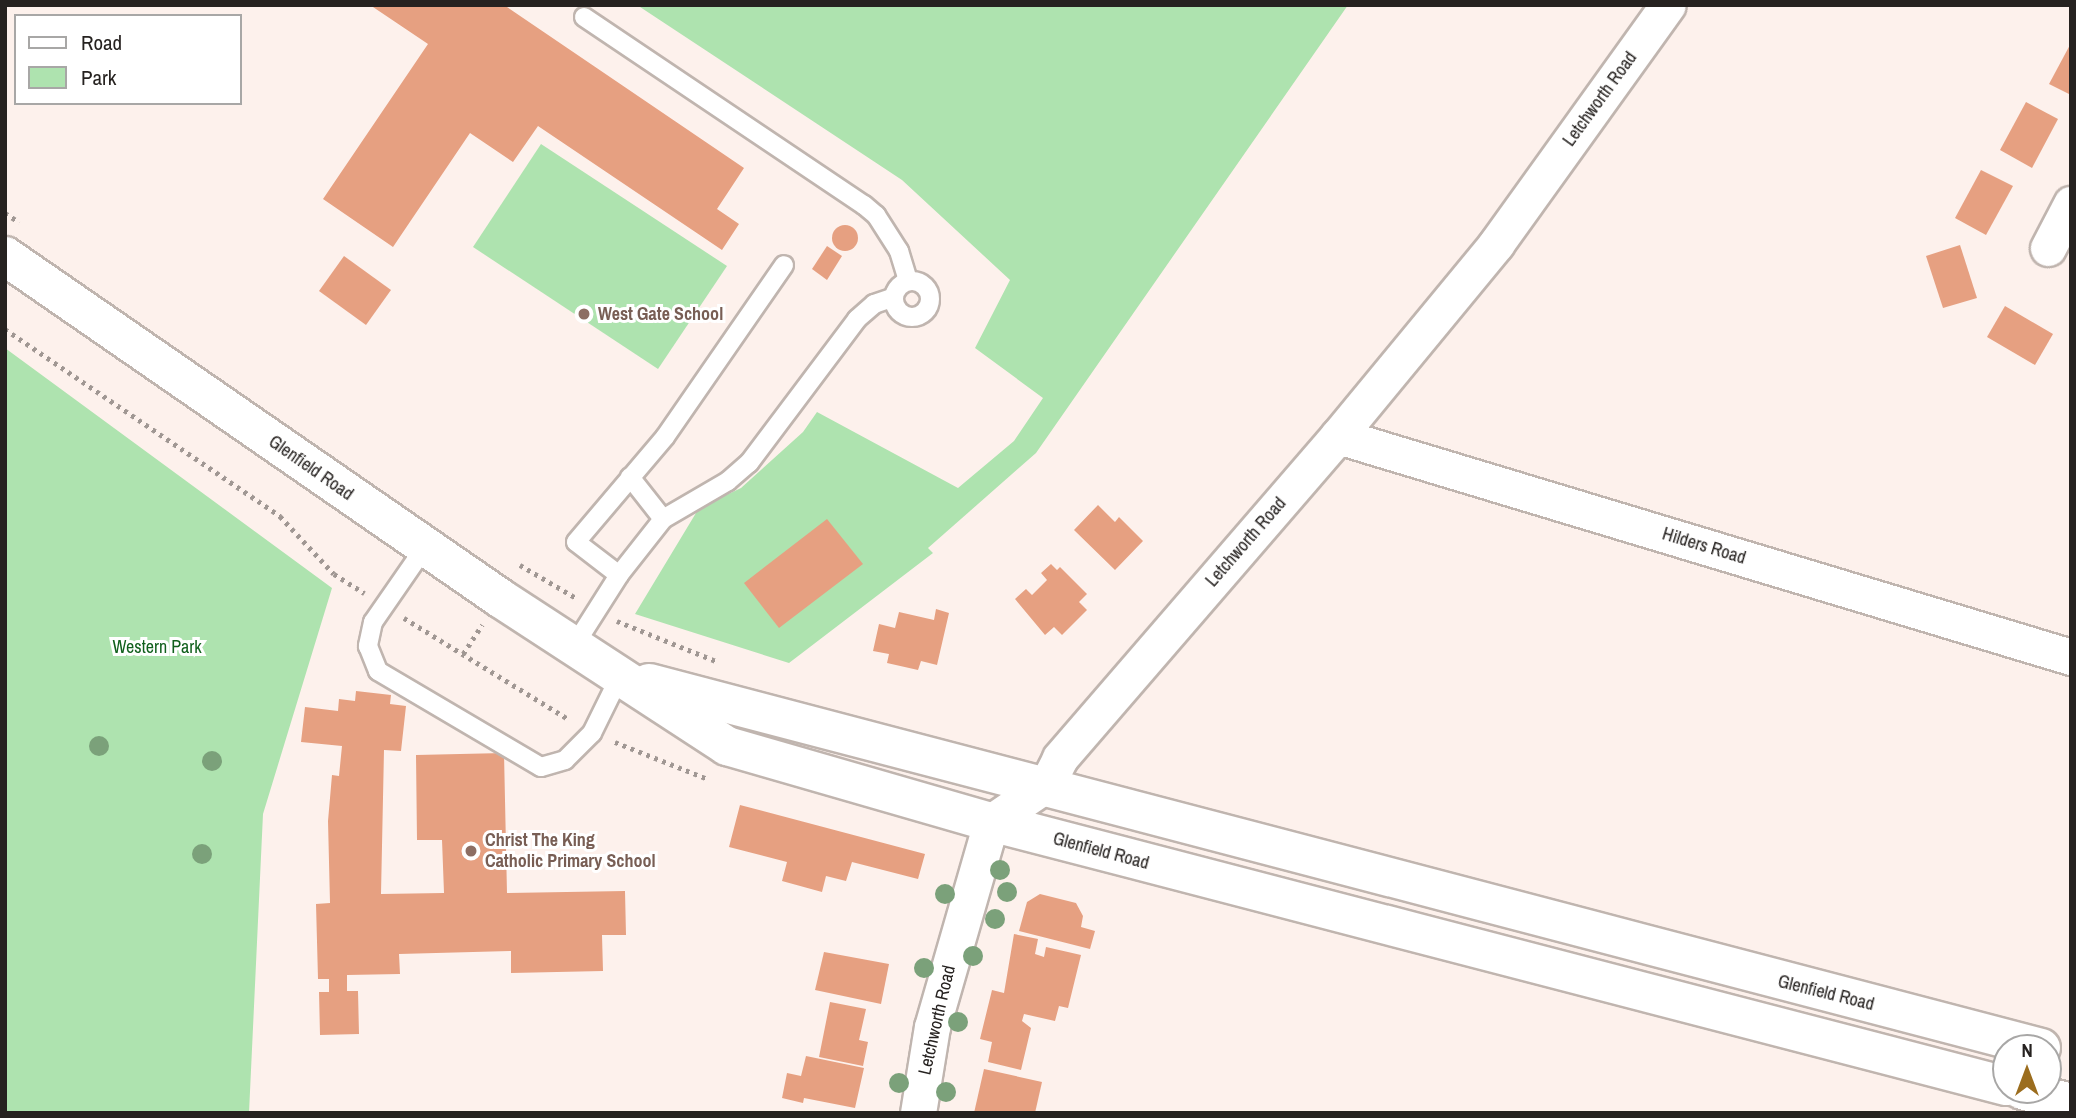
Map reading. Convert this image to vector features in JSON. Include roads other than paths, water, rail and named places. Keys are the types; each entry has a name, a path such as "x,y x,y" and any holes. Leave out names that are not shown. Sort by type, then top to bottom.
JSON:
{"street":[{"name":"Letchworth Road","path":"918,1113 932,1027 991,822 1047,784 1060,758 1338,436 1496,244 1668,5"},
{"path":"2048,248 2071,204"},
{"name":"Glenfield Road","path":"17,242 425,547 727,746 991,822 1992,1082"},
{"name":"Hilders Road","path":"1338,436 2071,657"},
{"name":"Glenfield Road","path":"620,676 1047,784 1611,938 1992,1035"},
{"path":"1601,981 1611,938"}],"lane":[{"path":"583,17 870,210 899,251 908,281"},
{"path":"619,575 576,542 665,438 784,265"},
{"path":"908,281 920,282 928,290 930,302 924,312 914,317 903,314 894,297 897,288 908,281"},
{"path":"574,646 619,575 663,519 728,481 749,463 857,319 874,304 894,297"},
{"path":"630,477 663,519"},
{"path":"425,547 373,622 368,646 378,671 541,767 565,760 592,733 620,676"}],"place":[{"name":"West Gate School","path":"584,314"},
{"name":"Christ The King Catholic Primary School","path":"471,851"}],"park label":[{"name":"Western Park","path":"157,647"}]}
